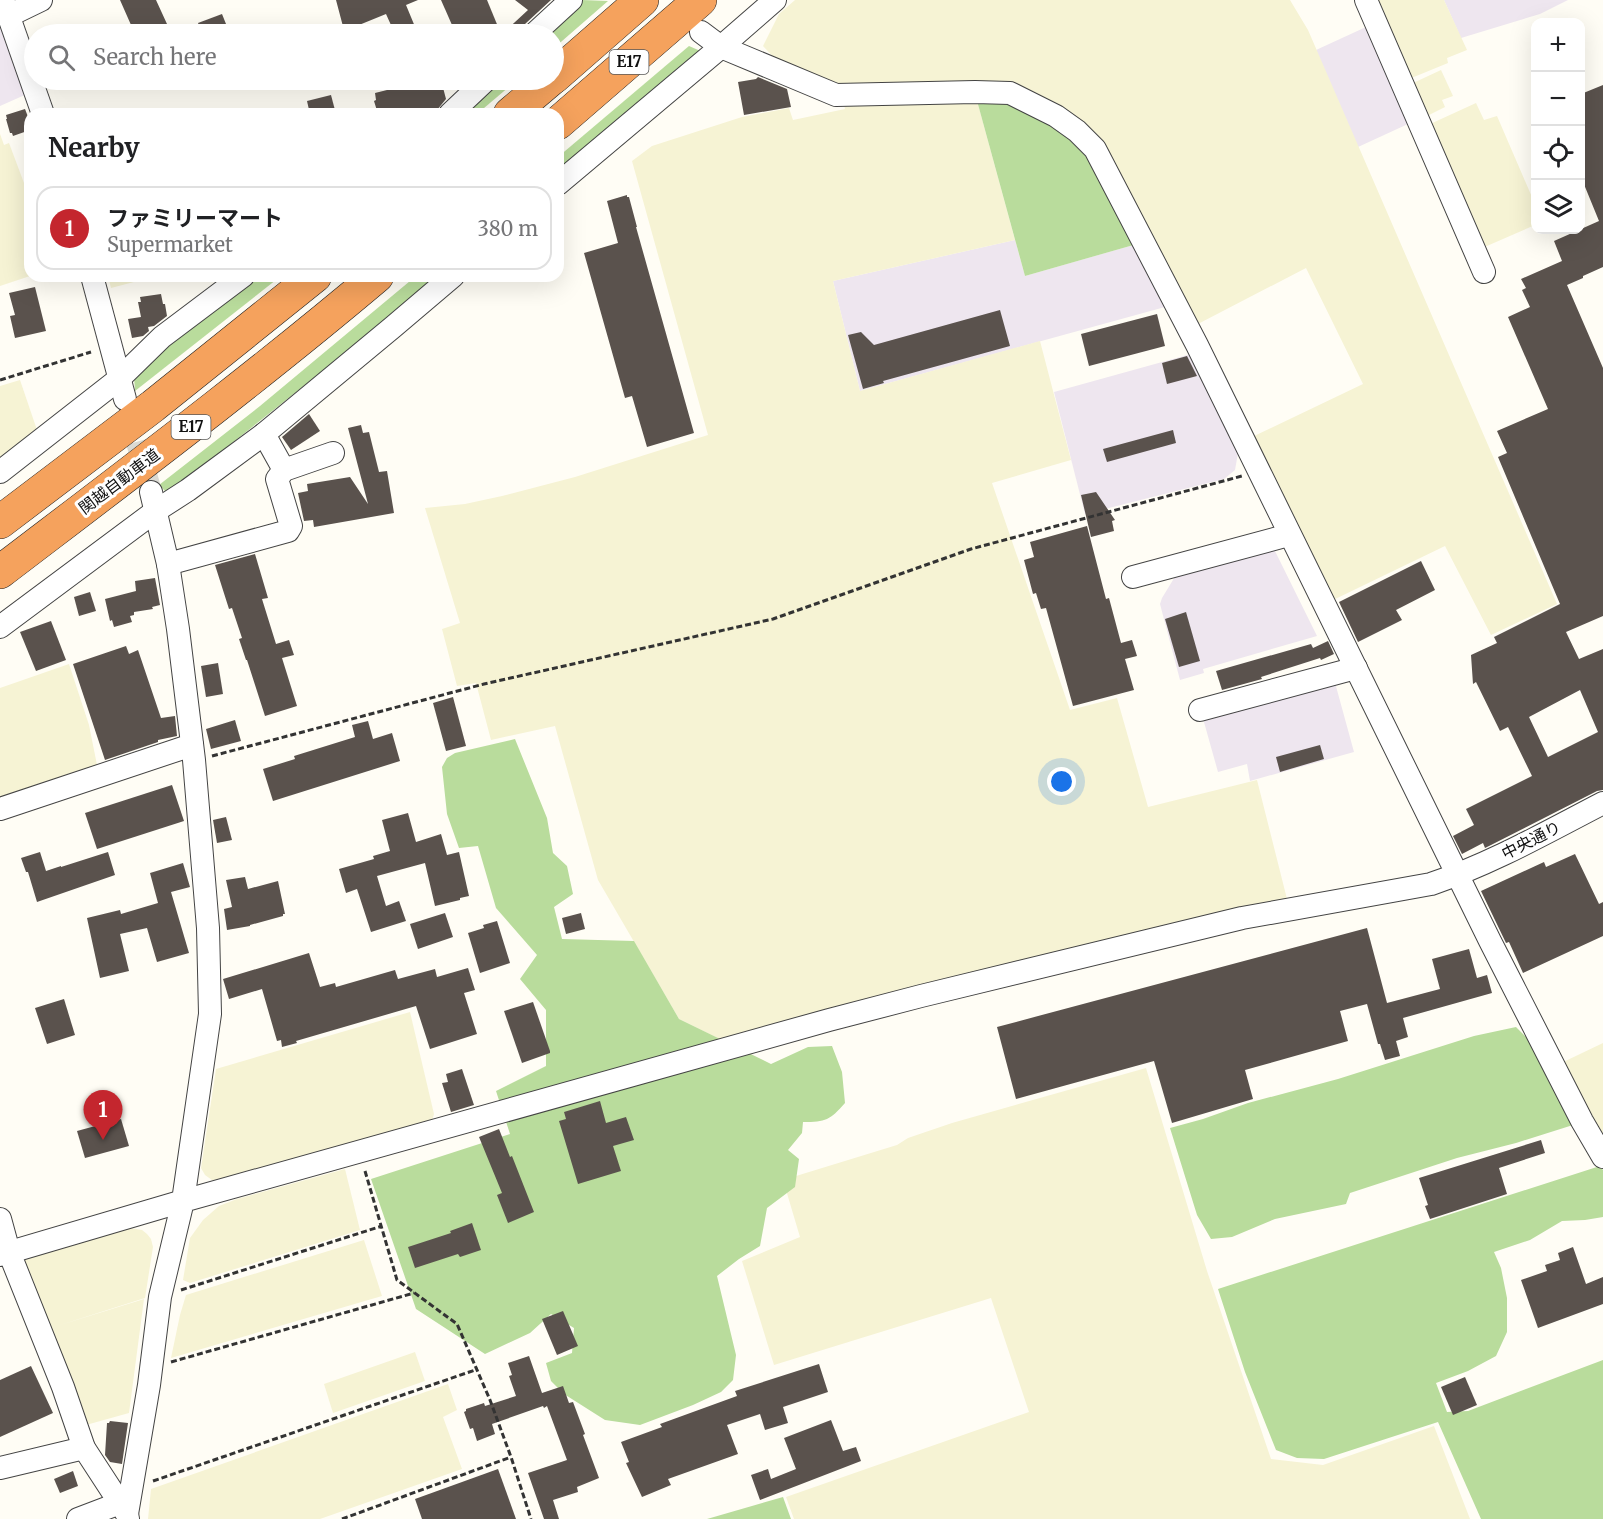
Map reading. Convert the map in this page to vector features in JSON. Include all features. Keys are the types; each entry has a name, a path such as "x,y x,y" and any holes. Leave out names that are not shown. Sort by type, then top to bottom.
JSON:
{"highway":[{"name":"E17","path":"564,67 642,0"},
{"name":"E17","path":"564,118 700,16"},
{"path":"517,108 538,90"},
{"name":"E17","path":"0,522 153,406 308,282"},
{"name":"関越自動車道","path":"0,572 297,344 370,282"}],"street":[{"path":"24,60 6,8 41,0"},
{"path":"545,24 571,0"},
{"path":"564,179 775,0"},
{"path":"1366,0 1484,272"},
{"path":"700,16 721,47 836,95 1010,93 1056,116 1077,130 1095,148 1197,345 1490,941 1582,1122 1603,1157"},
{"path":"35,90 41,108"},
{"path":"456,108 475,90"},
{"path":"94,282 122,389"},
{"path":"0,471 122,389 162,337 235,282"},
{"path":"0,627 154,501 189,490 264,434 446,282"},
{"path":"264,434 284,470"},
{"path":"168,564 288,531 291,526 277,479 284,470 333,453"},
{"path":"126,1506 151,1368 160,1297 183,1201 210,1014 208,928 193,753 168,564 154,501"},
{"path":"1133,577 1289,535"},
{"path":"1200,710 1356,668"},
{"path":"0,809 193,753"},
{"name":"中央通り","path":"5,1254 183,1201 921,996 1242,918 1431,884 1458,875 1519,847 1603,803"},
{"path":"0,1219 5,1254 63,1387 84,1448 126,1506"},
{"path":"0,1468 84,1448"},
{"path":"78,1519 126,1506"}],"path":[{"path":"0,380 110,347"},
{"path":"193,753 773,619 971,549 1258,472"},
{"path":"360,1152 397,1280 457,1324 478,1369 531,1519"},
{"path":"160,1297 382,1226"},
{"path":"151,1368 414,1293"},
{"path":"126,1506 478,1369"},
{"path":"342,1519 511,1457"}],"shaded area":[{"path":"795,0 1290,0 1308,30 1557,604 1491,635 1445,546 1329,602 1252,437 1363,384 1306,268 1196,325 1049,104 837,89 782,66 763,46 779,14"},
{"path":"1375,0 1444,0 1467,50 1447,58 1448,63 1409,79"},
{"path":"1444,0 1568,0 1540,14 1461,38"},
{"path":"0,22 27,94 0,106"},
{"path":"1366,27 1408,124 1358,147 1316,50"},
{"path":"1441,70 1453,96 1442,100 1445,107 1425,117 1411,84"},
{"path":"976,97 1015,240 833,281 860,391 1040,341 1071,460 992,483 1070,710 1117,698 1148,807 1257,780 1287,899 725,1042 679,1019 598,880 555,726 491,740 476,683 457,686 442,629 460,623 425,508 465,504 502,496 575,477 708,435 632,161 652,146 742,117 789,108 793,120 845,109 843,99"},
{"path":"1476,103 1484,120 1497,116 1531,195 1531,227 1480,249 1428,125"},
{"path":"0,134 4,145 9,143 24,183 24,278 0,286"},
{"path":"1015,240 1025,276 1137,244 1165,307 860,391 833,281"},
{"path":"110,282 134,282 111,288"},
{"path":"1191,354 1238,453 1235,470 1224,479 1085,514 1054,392"},
{"path":"20,380 37,430 0,458 0,386"},
{"path":"1272,545 1317,636 1203,669 1204,673 1180,680 1160,604 1176,575"},
{"path":"69,664 89,725 98,770 0,803 0,688"},
{"path":"1334,679 1354,752 1250,781 1247,764 1218,772 1202,715"},
{"path":"410,1012 434,1114 432,1121 229,1179 212,1180 205,1175 201,1168 216,1069"},
{"path":"1603,1043 1603,1147 1557,1065"},
{"path":"1146,1068 1207,1271 1271,1459 1323,1465 1434,1426 1470,1519 794,1519 786,1497 1029,1412 991,1298 774,1365 742,1261 800,1237 783,1180 897,1145 908,1138 952,1123"},
{"path":"345,1169 360,1230 190,1283 183,1280 190,1238 203,1220 219,1206"},
{"path":"130,1228 142,1230 147,1234 153,1247 145,1298 57,1326 144,1299 129,1413 86,1425 20,1263 28,1256"},
{"path":"364,1240 382,1296 171,1358 186,1295"},
{"path":"415,1352 425,1381 333,1413 324,1384"},
{"path":"448,1384 457,1410 443,1417 462,1469 320,1519 148,1519 151,1489"}],"green space":[{"path":"582,0 608,1 564,39 564,24 556,24"},
{"path":"689,46 705,53 564,170 564,152"},
{"path":"486,90 505,90 484,108 466,108"},
{"path":"976,97 1012,102 1057,124 1092,160 1137,244 1025,276"},
{"path":"246,282 273,282 135,391 134,376 143,364"},
{"path":"409,282 432,282 168,494 159,485 260,406"},
{"path":"515,739 547,818 553,853 567,866 573,894 554,907 562,939 634,941 679,1019 771,1064 808,1047 832,1046 842,1072 845,1103 827,1119 803,1122 802,1133 788,1150 799,1159 795,1187 767,1208 760,1246 717,1276 736,1355 733,1380 721,1392 640,1425 605,1420 564,1394 551,1381 546,1363 572,1353 574,1328 551,1314 530,1333 485,1354 416,1309 371,1179 510,1134 496,1091 546,1066 546,1010 520,979 537,955 496,908 478,846 459,848 447,814 442,767 447,758 455,753"},
{"path":"1516,1027 1535,1046 1573,1125 1457,1158 1350,1193 1346,1204 1275,1219 1232,1237 1211,1239 1197,1215 1170,1128 1474,1036"},
{"path":"1600,1166 1603,1170 1603,1217 1562,1221 1530,1240 1494,1252 1501,1268 1507,1298 1507,1332 1496,1356 1468,1371 1436,1383 1447,1412 1468,1411 1603,1360 1603,1519 1481,1519 1438,1422 1324,1459 1297,1458 1276,1450 1245,1372 1218,1289"},
{"path":"783,1497 791,1519 707,1519"}],"building":[{"path":"120,0 156,0 167,24 131,24"},
{"path":"336,0 418,0 406,5 414,24 390,24 386,14 361,24 342,24"},
{"path":"441,0 487,0 497,24 452,24"},
{"path":"515,0 551,0 525,24 513,24 528,10"},
{"path":"222,14 226,24 198,24"},
{"path":"758,77 787,89 791,107 744,115 738,82"},
{"path":"1603,85 1603,267 1567,285 1603,368 1603,616 1566,632 1579,659 1603,649 1603,790 1485,848 1483,843 1462,854 1453,836 1474,825 1466,809 1532,776 1508,727 1500,731 1476,682 1473,684 1471,655 1497,643 1494,637 1560,604 1498,457 1507,453 1497,431 1548,409 1508,317 1530,307 1522,290 1526,288 1521,279 1562,261 1554,241 1570,234 1585,234 1585,227 1599,221 1585,187 1585,92","holes":["1580,690 1598,732 1548,757 1529,717"]},
{"path":"387,90 444,90 446,99 439,108 376,108 375,93"},
{"path":"331,95 334,108 309,108 307,101"},
{"path":"24,109 24,132 13,136 10,133 6,115"},
{"path":"627,195 694,433 647,447 632,396 625,398 584,253 618,243 607,201"},
{"path":"35,287 46,331 15,338 10,316 15,315 9,293"},
{"path":"161,294 167,316 154,326 148,327 149,331 143,336 132,338 128,319 141,317 138,302 141,302 140,297"},
{"path":"1000,310 1010,346 883,381 884,383 863,389 848,335 861,332 874,345"},
{"path":"1157,314 1165,346 1089,366 1081,334"},
{"path":"1187,356 1197,376 1167,384 1162,363"},
{"path":"309,414 320,431 291,450 282,437"},
{"path":"361,425 363,433 369,432 379,472 387,471 394,513 314,527 313,520 304,521 298,493 308,491 307,484 350,477 368,504 348,428"},
{"path":"1173,430 1176,443 1107,462 1103,449"},
{"path":"1096,492 1115,520 1112,521 1114,531 1091,537 1081,495"},
{"path":"1087,526 1106,599 1109,598 1121,643 1132,640 1137,656 1125,659 1134,690 1073,706 1046,608 1041,609 1036,593 1033,594 1024,560 1034,557 1030,542"},
{"path":"255,554 268,598 262,599 276,644 289,640 294,655 282,658 297,706 265,716 239,639 242,638 232,608 229,609 215,565"},
{"path":"1421,561 1435,590 1396,610 1402,620 1358,642 1339,602"},
{"path":"155,578 160,605 152,607 153,609 134,612 134,615 130,616 132,622 114,627 112,620 110,621 105,599 136,591 135,581"},
{"path":"90,592 96,611 79,616 74,597"},
{"path":"1186,612 1200,661 1179,667 1165,619"},
{"path":"51,621 66,660 36,671 20,632"},
{"path":"1328,641 1334,654 1222,690 1216,671 1311,644 1313,648"},
{"path":"126,646 129,654 138,650 161,718 175,716 177,736 158,740 158,742 105,760 73,664"},
{"path":"218,663 223,694 206,697 201,666"},
{"path":"453,697 466,746 446,751 433,703"},
{"path":"235,720 241,741 211,749 206,729"},
{"path":"368,721 373,739 392,733 400,761 273,801 263,769 295,759 294,756 355,737 352,725"},
{"path":"1320,745 1324,759 1280,772 1276,757"},
{"path":"172,785 184,821 97,849 85,813"},
{"path":"408,813 416,842 441,834 447,855 459,852 469,896 435,906 425,863 377,876 386,906 399,901 406,921 371,932 357,889 346,893 339,869 374,859 373,856 390,851 382,820"},
{"path":"226,817 232,840 217,843 213,820"},
{"path":"40,852 46,871 108,852 115,875 37,902 21,858"},
{"path":"1575,854 1599,904 1603,902 1603,936 1523,973 1481,891 1544,862 1546,867"},
{"path":"183,863 190,887 171,892 189,953 157,962 147,928 120,934 129,971 100,978 87,918 120,910 121,914 158,903 150,873"},
{"path":"245,877 248,889 278,881 285,914 250,926 227,930 224,909 232,907 226,880"},
{"path":"445,913 453,937 418,949 410,924"},
{"path":"581,913 585,929 566,934 562,918"},
{"path":"497,921 510,963 480,973 468,933"},
{"path":"1367,928 1387,1003 1440,989 1432,959 1469,949 1477,978 1487,975 1492,993 1403,1018 1408,1037 1396,1041 1400,1056 1385,1060 1367,1004 1340,1011 1348,1041 1245,1070 1253,1099 1172,1123 1154,1061 1016,1099 997,1027"},
{"path":"309,953 320,987 335,983 336,987 395,970 398,979 435,969 437,977 468,968 475,990 464,993 477,1034 430,1049 416,1006 282,1047 281,1040 277,1041 262,989 229,999 223,979"},
{"path":"64,999 75,1035 47,1044 35,1008"},
{"path":"533,1002 550,1053 522,1063 504,1011"},
{"path":"462,1069 474,1105 451,1112 442,1083 448,1082 446,1074"},
{"path":"600,1101 606,1123 626,1117 634,1140 613,1146 621,1171 578,1184 559,1121 566,1119 564,1112"},
{"path":"121,1119 129,1146 85,1158 77,1131"},
{"path":"499,1129 534,1212 508,1223 497,1195 502,1193 479,1137"},
{"path":"1541,1140 1545,1153 1499,1168 1507,1194 1430,1219 1419,1178"},
{"path":"472,1223 481,1250 460,1257 458,1254 415,1268 408,1247 451,1233 450,1231"},
{"path":"1573,1247 1586,1284 1603,1277 1603,1304 1538,1328 1521,1280 1547,1271 1545,1265 1560,1260 1558,1253"},
{"path":"563,1311 578,1346 557,1355 542,1319"},
{"path":"529,1356 542,1393 563,1386 569,1403 573,1402 599,1478 577,1487 578,1492 553,1500 559,1519 544,1519 528,1473 567,1460 547,1406 492,1424 495,1434 477,1441 464,1412 466,1409 484,1403 485,1406 516,1396 509,1376 512,1375 508,1363"},
{"path":"819,1364 828,1392 783,1407 788,1423 765,1430 760,1414 727,1425 738,1454 668,1479 671,1485 642,1497 626,1463 629,1462 621,1442 662,1427 660,1424 737,1396 735,1391"},
{"path":"31,1366 53,1413 0,1437 0,1380"},
{"path":"1465,1377 1477,1405 1453,1415 1441,1387"},
{"path":"831,1420 843,1451 856,1447 861,1461 760,1500 751,1475 768,1469 771,1479 796,1469 784,1438"},
{"path":"110,1421 128,1423 122,1464 110,1462 105,1455 107,1423"},
{"path":"498,1469 516,1519 422,1519 415,1499"},
{"path":"73,1471 78,1486 60,1493 54,1479"}],"tunnel":[{"path":"128,410 151,492"}],"place":[{"name":"ファミリーマート","path":"103,1140"}]}
